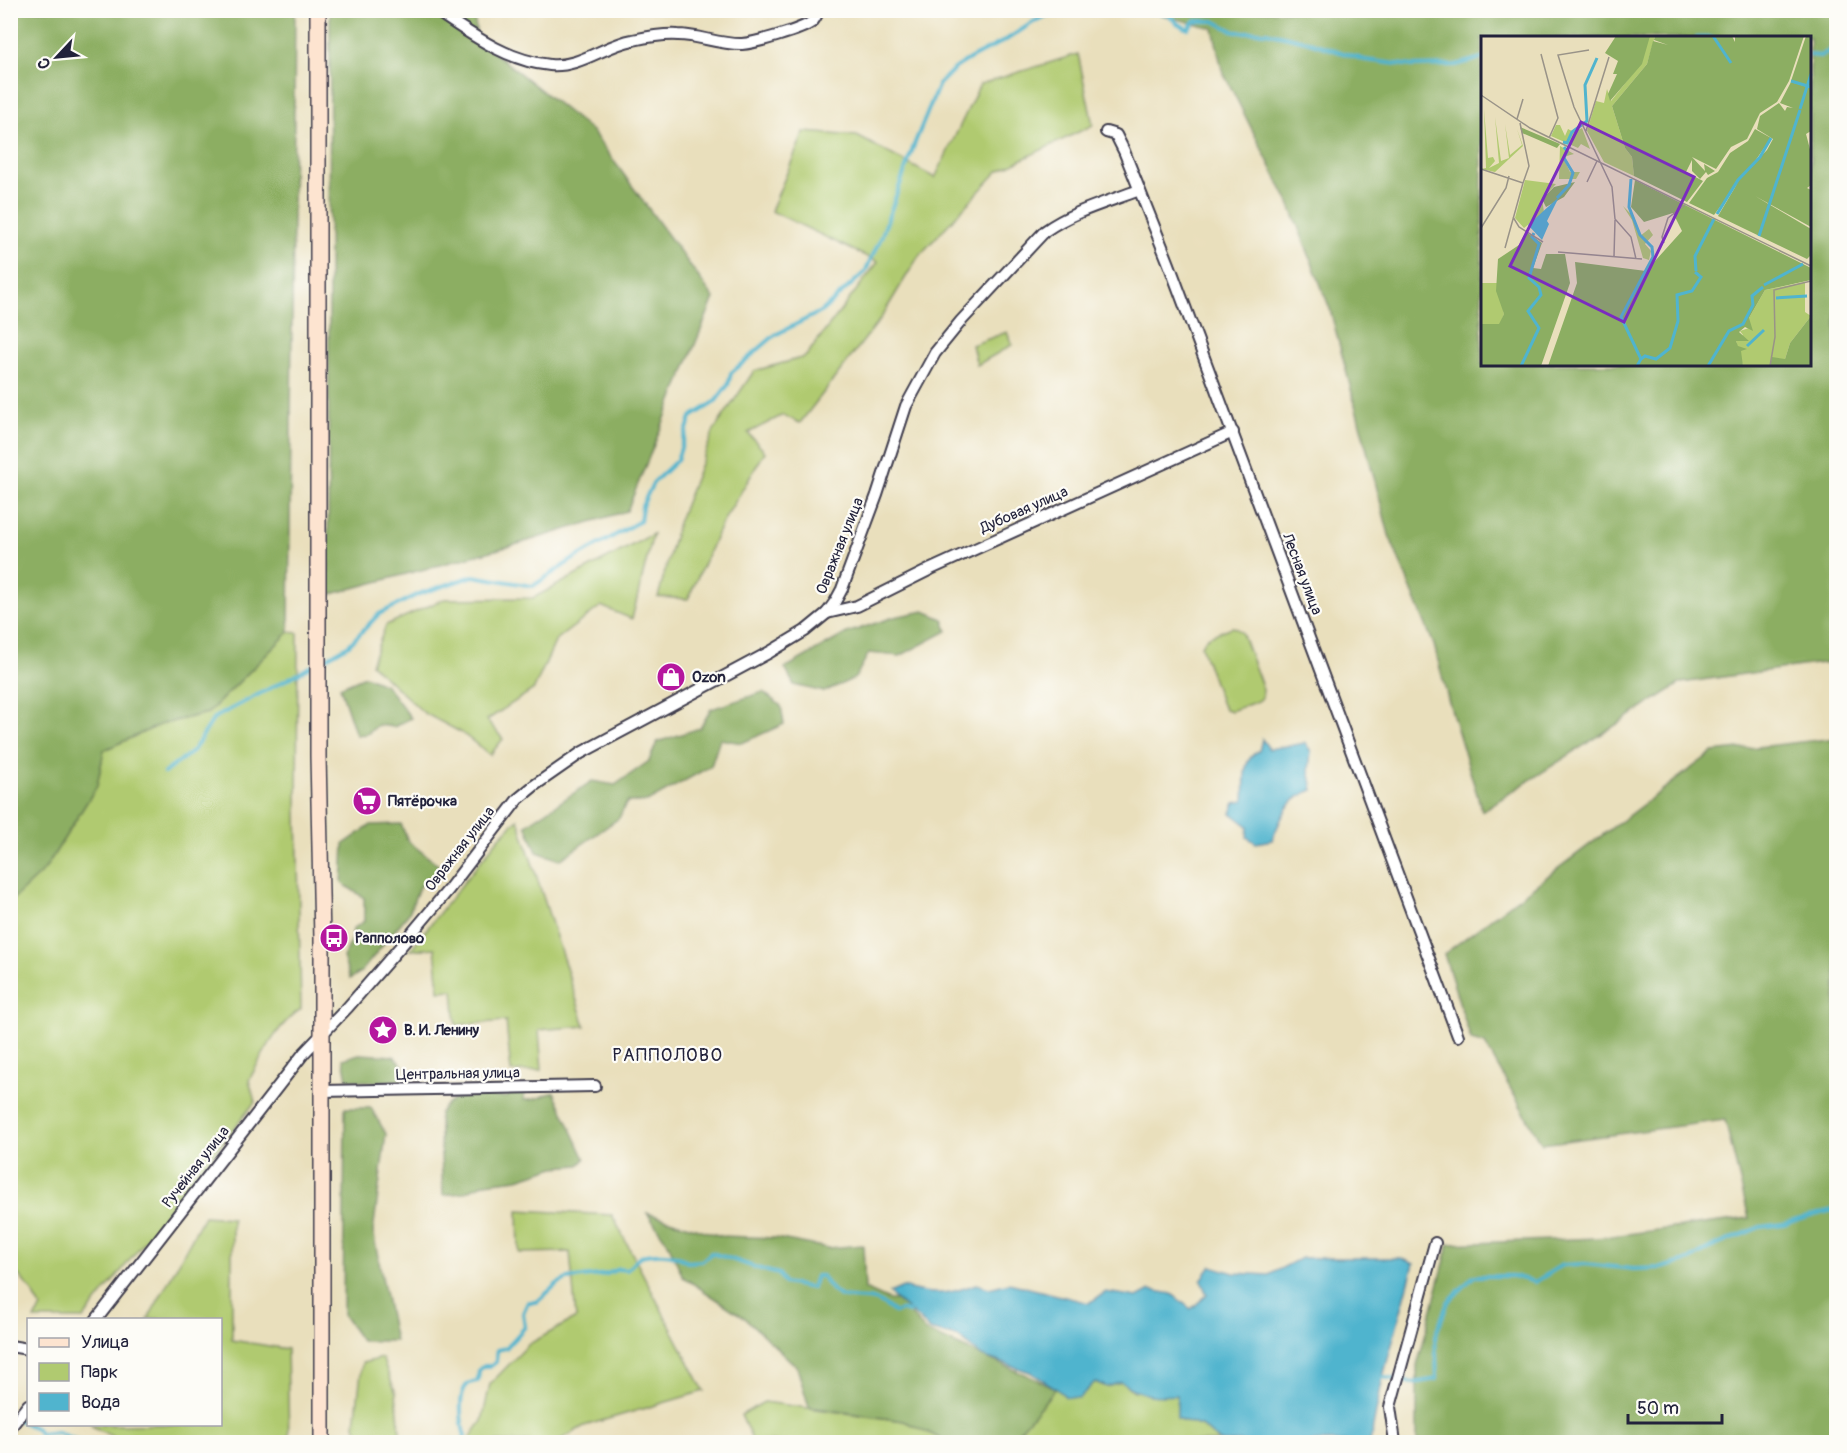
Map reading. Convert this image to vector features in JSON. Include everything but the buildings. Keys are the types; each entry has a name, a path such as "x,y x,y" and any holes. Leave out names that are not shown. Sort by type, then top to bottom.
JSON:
{"main road":[{"path":"318,10 318,756 322,939 322,1443"}],"street":[{"path":"435,10 495,48 550,66 566,65 620,42 679,34 705,40 742,44 779,35 812,22 819,10"},
{"name":"Лесная улица","path":"1106,132 1116,135 1124,151 1233,432 1458,1036"},
{"name":"Овражная улица","path":"321,1034 348,1007 449,889 518,799 581,753 770,652 805,631 827,613 842,589 877,495 906,406 935,353 961,321 1045,231 1078,213 1139,190"},
{"name":"Дубовая улица","path":"827,613 857,606 931,569 1233,432"},
{"name":"Ручейная улица","path":"98,1318 321,1034"},
{"name":"Центральная улица","path":"321,1090 595,1086"},
{"path":"1395,1443 1390,1407 1435,1243"},
{"path":"10,1346 27,1349"},
{"path":"10,1428 27,1406"}],"green space":[{"path":"11,10 295,11 289,632 208,713 162,724 104,750 97,786 45,869 11,901"},
{"path":"330,11 474,11 477,39 592,131 714,298 627,511 518,544 328,595"},
{"path":"1146,11 1836,11 1836,661 1681,683 1482,811 1434,645 1389,535 1330,309 1289,203 1222,70 1213,28"},
{"path":"1078,54 1093,125 998,171 918,257 881,318 800,423 783,415 748,433 765,452 721,525 688,599 658,597 678,523 714,430 754,371 805,357 878,262 771,211 804,132 857,136 935,178 980,84"},
{"path":"1007,332 1012,345 977,365 972,345"},
{"path":"653,534 632,619 601,606 556,640 534,689 487,720 503,739 490,755 462,733 424,713 371,664 386,625 444,599 533,598"},
{"path":"924,611 943,619 947,631 900,656 869,653 855,678 824,692 794,685 785,668 847,633 894,617"},
{"path":"1232,627 1242,633 1263,689 1262,698 1258,701 1231,711 1222,705 1201,646 1207,637"},
{"path":"289,632 298,633 297,810 301,1009 292,1015 278,1031 249,1080 255,1102 84,1318 36,1318 41,1307 31,1290 11,1266 10,901 45,869 97,786 104,750 162,724 208,713"},
{"path":"365,676 386,685 411,718 394,727 378,725 367,734 356,735 340,687"},
{"path":"763,692 781,706 784,724 742,743 720,739 711,766 647,802 627,802 619,818 560,860 537,852 526,825 592,781 615,785 649,761 657,742 700,728 711,709"},
{"path":"1836,738 1836,1442 1417,1442 1417,1366 1449,1244 1597,1238 1749,1218 1725,1120 1542,1144 1485,1044 1471,1040 1444,954 1713,752"},
{"path":"518,819 585,1026 539,1030 542,1070 511,1072 506,1021 456,1025 453,990 439,991 435,948 410,950 499,838"},
{"path":"401,824 408,841 443,869 419,887 409,913 361,972 350,979 343,957 351,942 353,929 364,921 364,898 342,883 344,844 371,825"},
{"path":"359,1054 394,1056 403,1066 401,1080 372,1082 347,1079 343,1059"},
{"path":"524,1092 524,1100 528,1100 554,1092 585,1159 579,1165 555,1167 518,1179 485,1183 463,1193 443,1195 439,1114 445,1106 460,1097 507,1097 512,1093"},
{"path":"345,1108 371,1108 386,1134 373,1232 395,1341 361,1341 343,1315"},
{"path":"518,1210 612,1215 704,1391 584,1426 557,1442 467,1442 482,1421 490,1384 529,1344 576,1318 570,1252 519,1253"},
{"path":"647,1213 721,1236 775,1238 828,1248 863,1245 865,1289 889,1300 899,1300 925,1331 1056,1388 1010,1442 948,1442 904,1421 809,1407 797,1367 745,1318 683,1277 668,1243"},
{"path":"204,1216 232,1218 232,1340 287,1349 289,1442 117,1442 113,1437 92,1426 222,1426 222,1318 149,1318"},
{"path":"382,1358 396,1393 401,1442 362,1442 355,1425 362,1363"},
{"path":"1095,1382 1107,1387 1121,1382 1134,1391 1178,1395 1177,1418 1203,1427 1220,1442 1010,1442 1056,1388 1066,1397"},
{"path":"764,1402 904,1421 948,1442 753,1442 741,1415"}],"water":[{"path":"1262,739 1269,749 1305,743 1311,751 1309,770 1313,790 1297,798 1286,809 1272,840 1256,843 1247,837 1248,826 1231,813 1235,803 1244,801 1246,766 1253,755 1259,751"},
{"path":"1301,1258 1401,1258 1414,1264 1383,1377 1370,1442 1220,1442 1203,1427 1177,1418 1177,1395 1148,1394 1121,1382 1107,1387 1095,1382 1079,1398 1066,1397 1030,1372 982,1356 958,1337 929,1330 889,1293 903,1287 922,1292 940,1293 976,1284 989,1288 1009,1283 1089,1303 1106,1292 1137,1297 1150,1290 1172,1294 1191,1309 1207,1295 1201,1280 1211,1266 1234,1273 1269,1275"}],"waterway":[{"path":"323,660 349,645 379,614 419,594 473,576 533,586 572,560 640,521 642,506 653,483 677,460 691,417 715,402 728,385 731,373 775,335 822,311 865,272 881,238 914,145 939,84 955,68 971,58 1006,40 1035,21 1059,10"},
{"path":"1120,10 1168,14 1188,29 1194,21 1214,21 1235,32 1266,32 1306,41 1365,60 1413,66 1456,65 1481,58"},
{"path":"1811,55 1820,56 1836,47"},
{"path":"164,773 193,751 214,718 314,665"},
{"path":"1383,1377 1413,1383 1437,1379 1435,1336 1448,1302 1474,1276 1513,1276 1535,1282 1562,1265 1584,1264 1634,1269 1661,1268 1690,1260 1710,1248 1760,1227 1783,1224 1836,1209"},
{"path":"460,1442 465,1436 462,1424 462,1394 468,1384 478,1381 479,1370 483,1366 491,1366 496,1362 497,1350 506,1348 525,1327 523,1313 528,1302 537,1302 557,1284 567,1279 607,1274 618,1269 627,1270 640,1256 670,1254 687,1262 702,1261 711,1253 779,1274 784,1283 812,1288 816,1276 822,1276 838,1295 877,1301 895,1313 901,1310 909,1312"},
{"path":"10,1416 27,1424"},
{"path":"31,1426 41,1434 58,1432 80,1442"}],"place":[{"name":"Ozon","path":"671,677"},
{"name":"Пятёрочка","path":"367,801"},
{"name":"Рапполово","path":"334,938"},
{"name":"В. И. Ленину","path":"383,1030"}],"district":[{"name":"РАППОЛОВО","path":"668,1055"}]}
